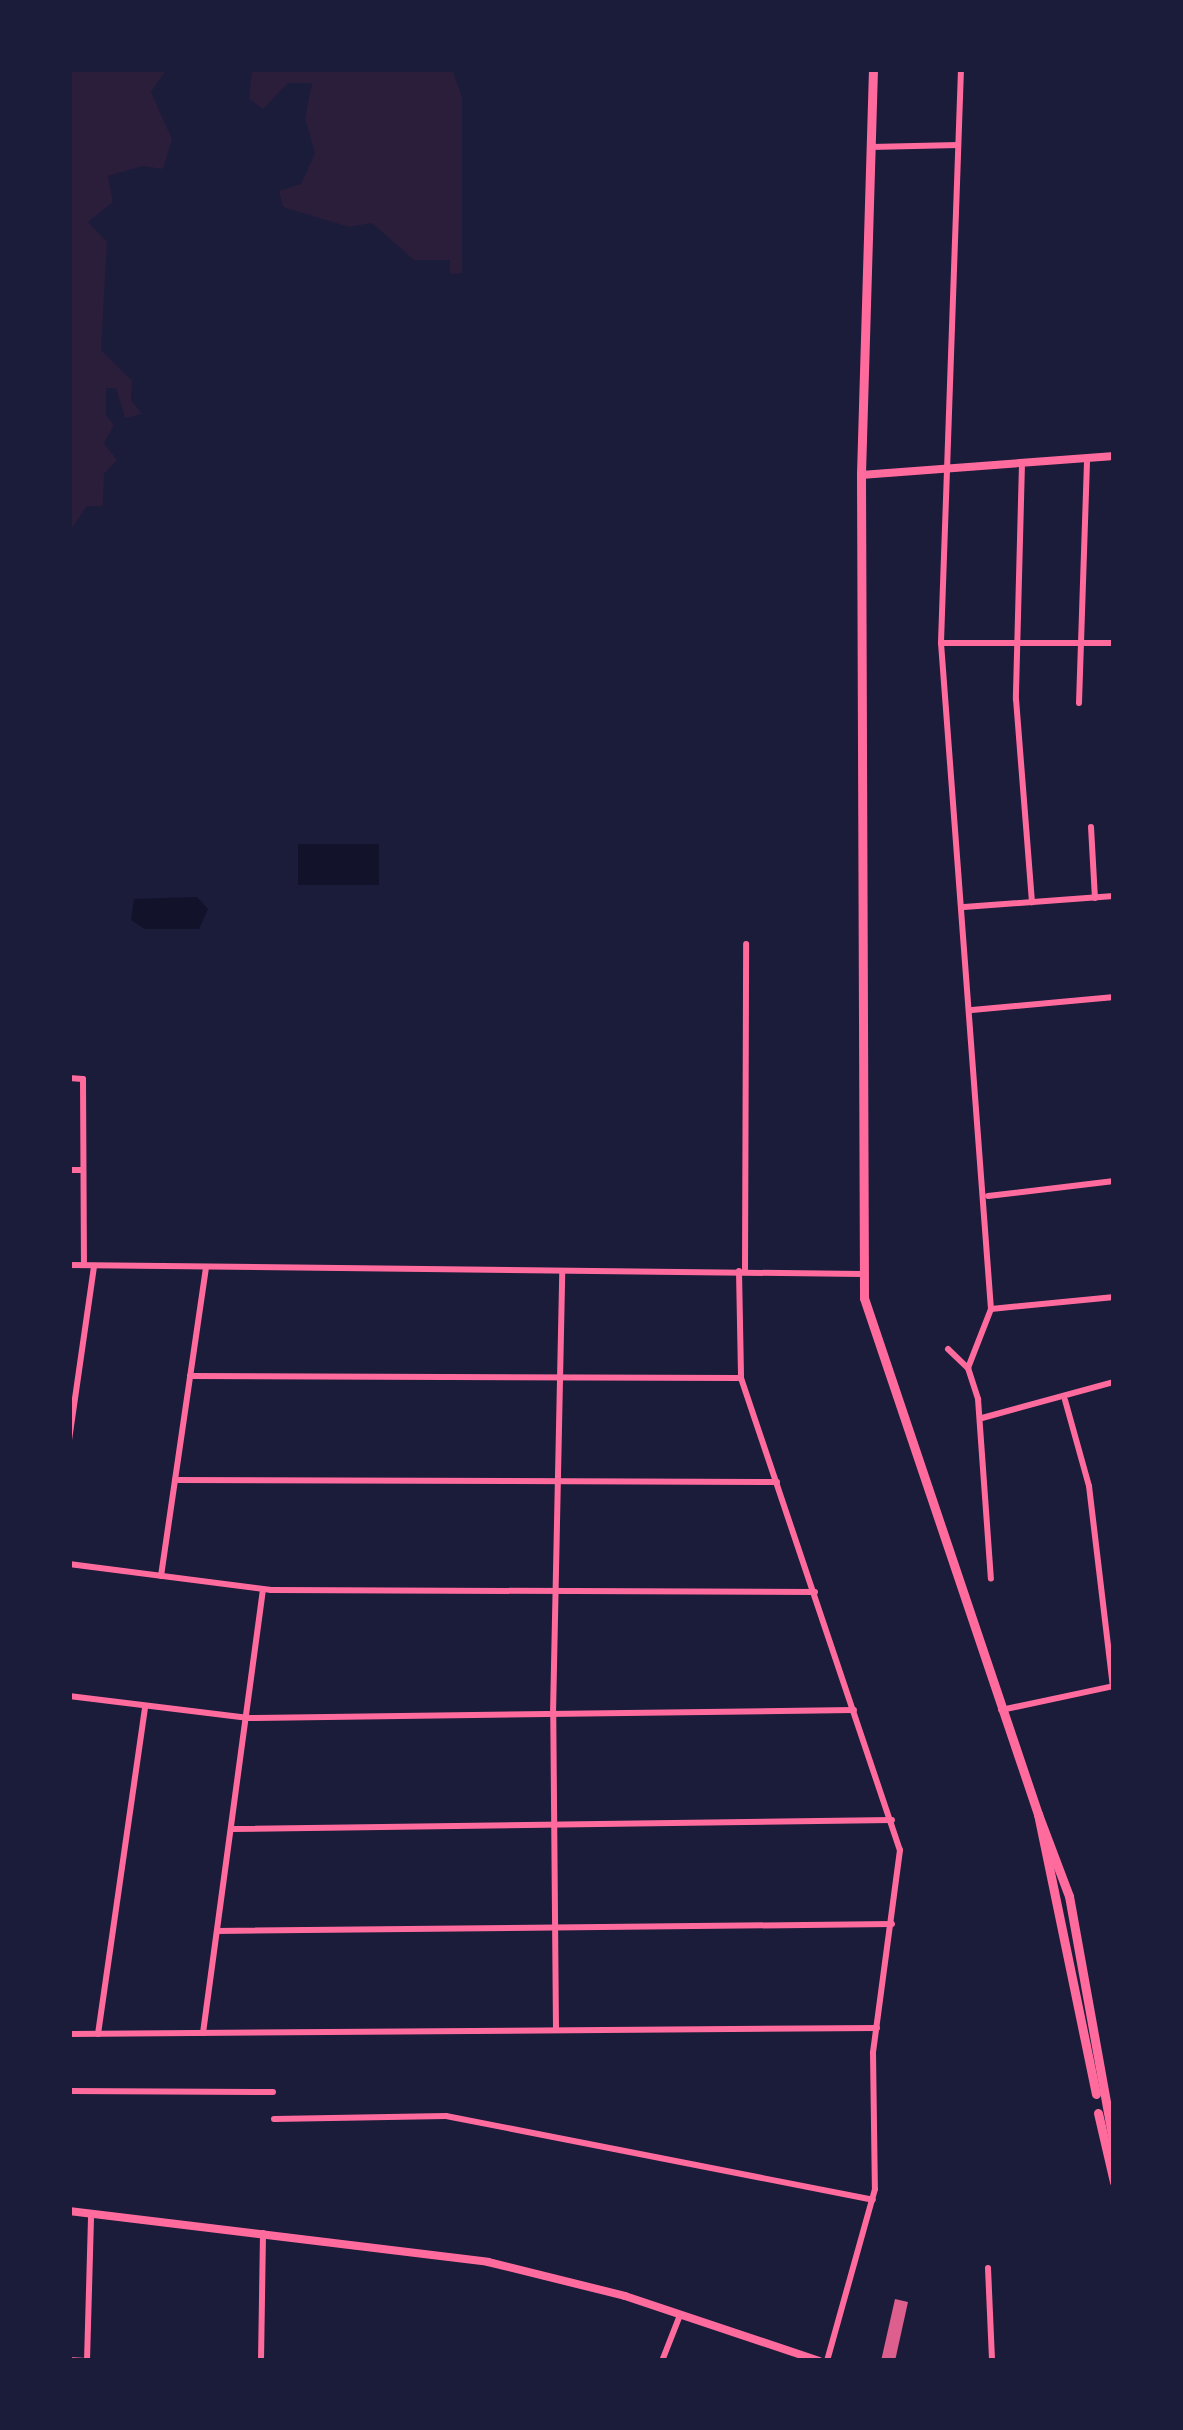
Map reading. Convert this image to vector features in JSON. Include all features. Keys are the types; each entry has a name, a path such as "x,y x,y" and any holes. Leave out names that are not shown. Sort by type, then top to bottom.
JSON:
{"main road":[{"path":"874,69 861,475 862,1274 870,1327 1070,1896 1114,2145"},
{"path":"1038,1814 1088,2046 1093,2091"},
{"path":"1095,2113 1113,2160 1114,2182"}],"street":[{"path":"961,69 941,643 988,1196 991,1309 968,1368"},
{"path":"868,147 958,145"},
{"path":"861,475 1114,456"},
{"path":"1079,703 1087,458"},
{"path":"1022,463 1017,644 1032,902"},
{"path":"941,643 1114,643"},
{"path":"1091,827 1094,898"},
{"path":"964,907 1114,896"},
{"path":"69,2211 488,2262 823,2361 873,2200 877,2027 900,1858 892,1820 741,1378 746,944"},
{"path":"972,1010 1114,997"},
{"path":"69,1078 83,1078 89,1266 69,1439"},
{"path":"69,1170 83,1170"},
{"path":"988,1196 1114,1181"},
{"path":"69,1265 862,1274"},
{"path":"161,1576 206,1267"},
{"path":"556,2030 553,1714 562,1271"},
{"path":"991,1309 1114,1297"},
{"path":"948,1349 968,1368 982,1418 991,1579"},
{"path":"190,1376 741,1378"},
{"path":"982,1418 1065,1400 1114,1382"},
{"path":"1001,1710 1113,1686 1089,1486 1065,1400"},
{"path":"175,1480 777,1482"},
{"path":"69,1564 263,1590 814,1592"},
{"path":"203,2033 263,1590"},
{"path":"69,1696 247,1718 854,1710"},
{"path":"98,2034 145,1706"},
{"path":"231,1829 892,1820"},
{"path":"218,1931 892,1924"},
{"path":"69,2034 877,2027"},
{"path":"69,2091 273,2092"},
{"path":"274,2119 446,2116 873,2200"},
{"path":"69,2360 87,2361 91,2214"},
{"path":"261,2361 263,2233"},
{"path":"988,2267 992,2361"},
{"path":"662,2361 680,2315"}],"shaded area":[{"path":"69,69 167,69 151,92 172,139 163,169 142,166 108,176 113,202 88,222 107,242 101,350 132,381 131,400 142,414 125,418 116,388 106,388 106,415 114,425 104,443 117,460 104,474 103,506 87,506 69,532"},
{"path":"252,69 452,69 462,97 462,273 450,274 450,260 414,260 372,223 349,227 283,207 279,191 301,184 315,153 305,118 312,83 288,83 263,109 249,99"},
{"path":"298,844 379,844 379,885 298,885"},
{"path":"197,897 208,909 199,929 145,929 131,920 134,899"}],"building":[{"path":"895,2299 908,2302 895,2361 881,2361"}]}
